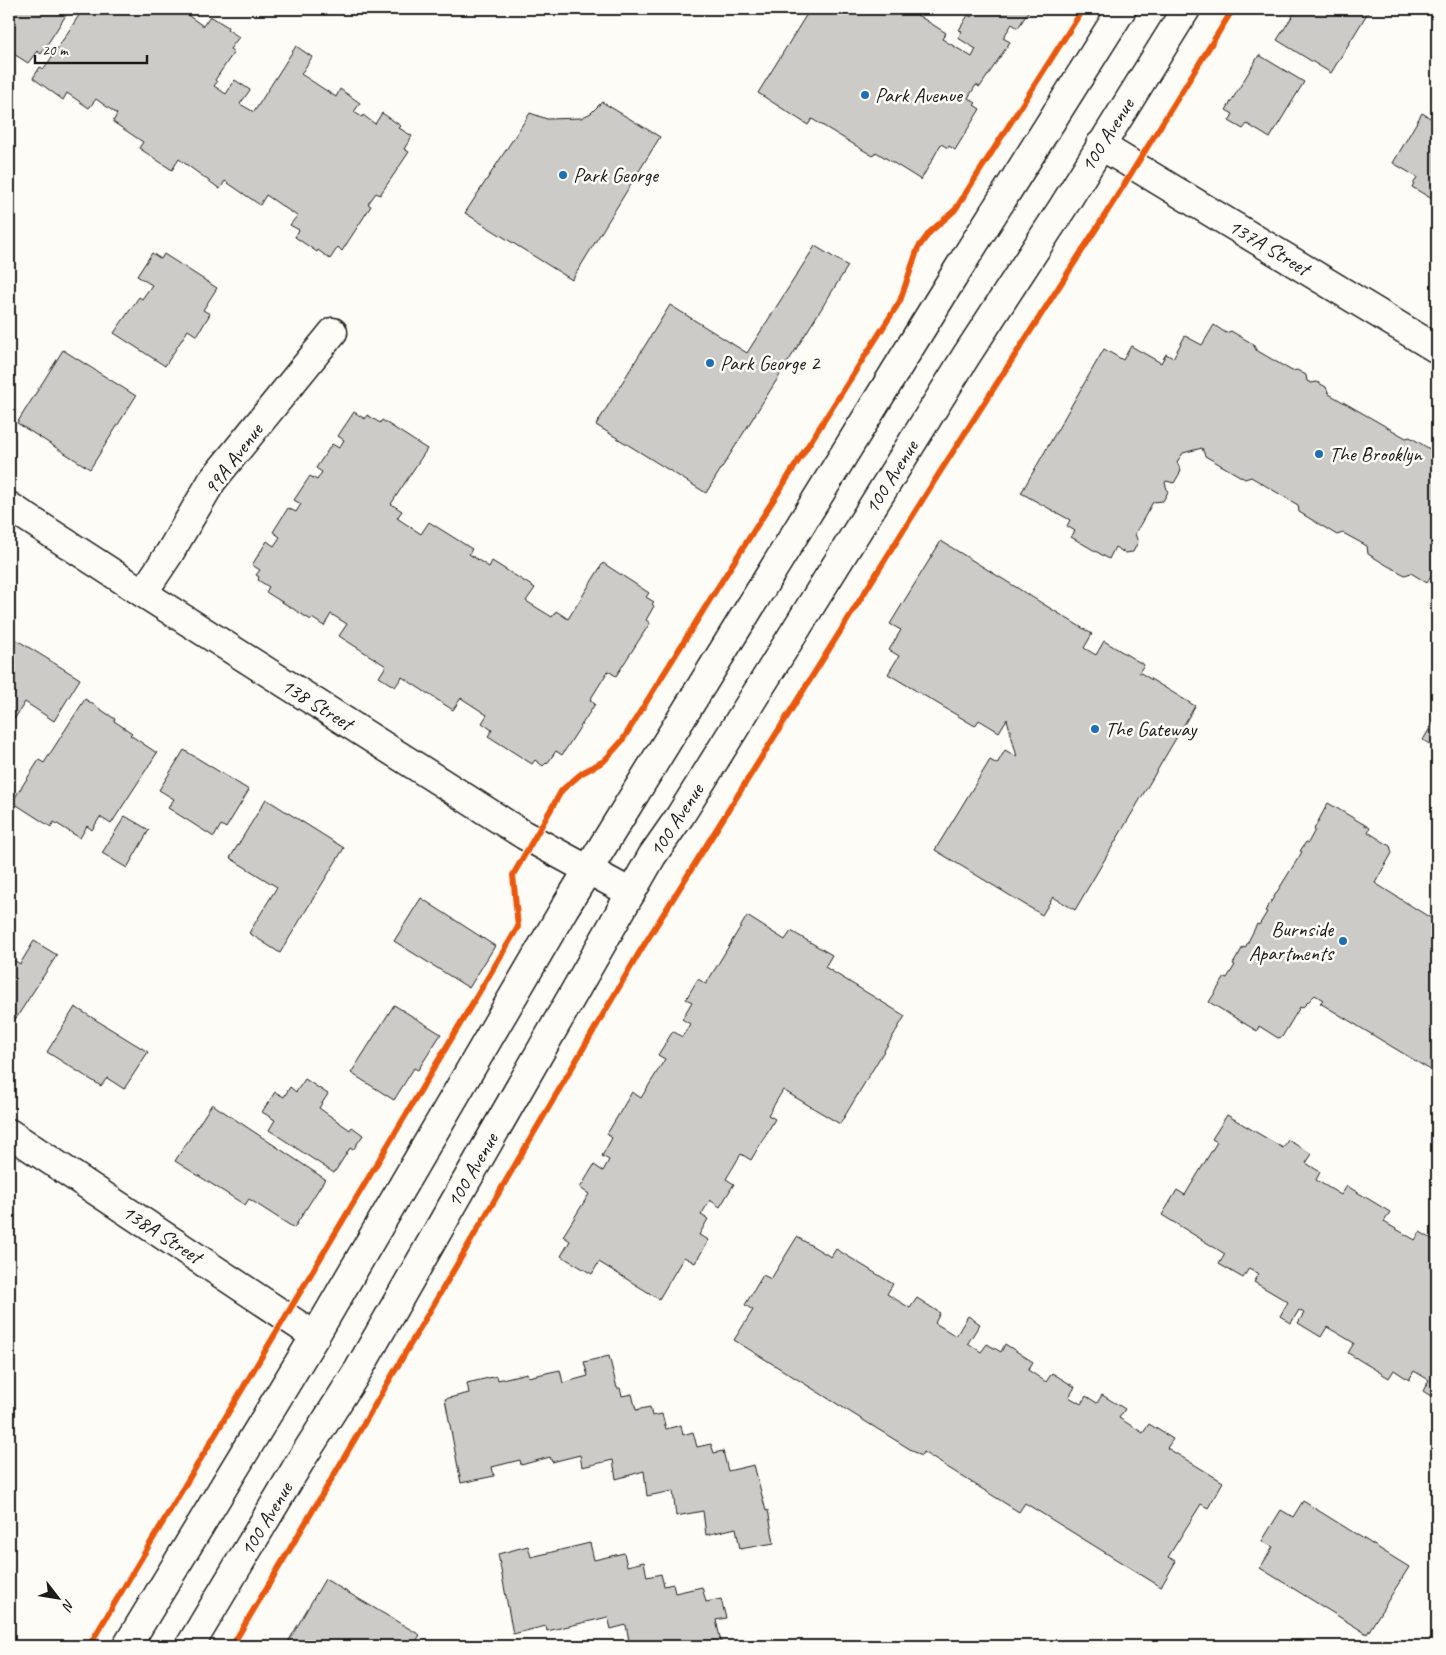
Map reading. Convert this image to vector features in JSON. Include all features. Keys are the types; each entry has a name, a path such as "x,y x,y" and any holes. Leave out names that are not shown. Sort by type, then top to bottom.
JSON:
{"main road":[{"path":"127,1646 314,1336 588,870 957,272 1122,9"},
{"name":"100 Avenue","path":"190,1646 301,1460 359,1369 652,856 680,816 966,356 1063,207 1186,9"},
{"name":"137A Street","path":"1100,145 1437,348"},
{"name":"99A Avenue","path":"142,593 169,554 212,482 333,332"},
{"name":"138 Street","path":"9,506 142,593 524,835 631,893"},
{"name":"138A Street","path":"9,1133 314,1336"}],"building":[{"path":"9,9 70,9 41,54 37,51 28,63 9,51"},
{"path":"83,9 184,9 182,11 203,26 210,16 228,27 227,29 239,37 230,49 234,52 215,80 217,82 214,86 226,94 235,80 250,90 240,104 254,112 296,46 312,57 301,74 336,97 340,89 360,103 354,112 362,117 363,115 375,124 382,113 401,126 399,128 412,136 404,149 409,152 380,195 376,193 368,204 371,206 342,251 338,247 330,259 295,237 299,230 290,225 297,216 266,195 260,205 225,181 220,189 179,159 172,170 139,148 143,142 113,122 117,114 96,99 89,108 67,93 63,100 33,78 40,67 44,69"},
{"name":"Park Avenue","path":"810,9 908,9 946,33 942,39 972,57 976,49 958,38 962,31 959,30 968,15 971,17 976,9 1030,9 1018,28 1012,24 1003,38 1010,42 980,87 976,85 968,98 976,103 974,105 980,109 955,150 941,144 921,180 876,152 873,156 812,119 808,125 758,93"},
{"path":"1297,9 1370,9 1331,73 1277,40"},
{"path":"1259,55 1304,82 1270,138 1247,124 1243,129 1229,121 1233,114 1226,110"},
{"name":"Park George","path":"602,102 660,137 572,280 465,213 530,113 547,119 581,118 591,113"},
{"path":"1422,113 1437,122 1437,202 1412,187 1417,177 1393,163"},
{"name":"Park George 2","path":"815,246 848,266 706,493 596,425 670,305 747,353"},
{"path":"152,253 161,259 164,254 217,288 203,310 210,314 197,336 188,330 165,366 114,333 139,297 142,299 152,285 137,276"},
{"name":"The Brooklyn","path":"1214,325 1226,333 1231,331 1253,344 1256,350 1292,371 1297,370 1306,375 1307,381 1311,383 1317,382 1326,387 1329,394 1406,438 1410,437 1433,451 1437,459 1437,565 1427,583 1411,573 1405,575 1368,554 1367,546 1343,533 1337,535 1299,512 1298,505 1251,477 1245,479 1205,456 1202,448 1183,453 1177,462 1181,471 1174,483 1166,481 1168,492 1163,501 1153,502 1135,534 1138,542 1133,552 1125,553 1115,547 1109,559 1071,537 1075,531 1067,526 1070,520 1021,493 1104,349 1123,360 1131,346 1161,363 1166,354 1173,358 1185,336 1202,345"},
{"path":"63,350 136,396 90,469 17,423"},
{"path":"354,412 365,419 367,415 380,423 382,420 427,449 391,504 402,511 397,518 421,534 429,522 472,549 469,554 489,567 492,561 535,588 526,601 552,617 556,611 568,619 603,563 649,593 646,597 654,602 652,604 654,606 646,620 650,623 616,676 608,671 590,700 595,704 562,755 556,751 547,764 543,766 535,760 532,764 488,736 492,730 482,723 487,715 461,698 453,710 402,677 395,687 379,677 386,666 339,636 347,624 331,614 324,626 312,618 311,620 266,592 269,587 258,580 259,577 256,575 260,570 252,565 267,541 274,546 280,537 273,532 288,508 296,512 301,504 294,500 310,476 317,480 322,472 316,468 332,444 339,448 344,440 338,436"},
{"name":"The Gateway","path":"941,541 1092,634 1084,648 1096,655 1104,641 1144,665 1139,672 1195,706 1075,910 1053,897 1042,915 935,850 990,760 997,764 1005,750 1017,757 1007,719 999,732 979,720 975,726 888,674 899,656 889,650 901,630 890,624"},
{"path":"12,637 80,679 54,721 25,702 15,718 9,714 9,642"},
{"path":"85,699 115,719 114,721 132,733 130,735 157,753 111,824 100,817 92,830 87,826 80,838 54,822 51,827 12,802 39,760 44,763"},
{"path":"1437,716 1437,749 1423,740"},
{"path":"184,750 249,790 226,828 221,825 214,837 168,808 174,799 159,790"},
{"path":"266,799 344,848 280,953 249,933 277,887 230,858"},
{"name":"Burnside Apartments","path":"1328,803 1370,828 1368,832 1390,846 1392,853 1375,883 1437,922 1437,1074 1320,1003 1323,1000 1315,995 1302,1008 1300,1007 1282,1037 1278,1038 1259,1026 1257,1031 1209,1002 1225,977 1227,978 1243,947 1245,948 1257,924 1259,925 1267,912 1265,911 1302,852 1300,851 1306,842 1308,843"},
{"path":"125,816 149,830 127,868 102,853"},
{"path":"421,898 495,946 469,988 394,941"},
{"path":"747,916 785,940 791,931 832,955 825,967 905,1016 840,1124 783,1090 768,1115 775,1119 751,1160 741,1154 726,1179 734,1184 720,1207 710,1200 701,1215 708,1219 699,1235 709,1240 695,1263 684,1257 659,1299 599,1262 592,1274 561,1256 570,1241 563,1236 589,1194 580,1188 594,1165 603,1171 609,1160 602,1156 612,1138 607,1134 632,1092 641,1098 665,1059 658,1055 673,1031 682,1037 690,1024 682,1019 692,1002 686,999 698,979 706,984"},
{"path":"34,941 57,955 9,1029 9,957 20,964"},
{"path":"394,1005 441,1034 418,1070 414,1068 394,1100 351,1073"},
{"path":"75,1007 148,1052 124,1089 107,1078 101,1086 47,1052"},
{"path":"305,1079 328,1094 319,1108 350,1130 352,1127 363,1135 353,1150 350,1148 334,1173 269,1130 275,1120 262,1112 275,1092 284,1097 290,1087 296,1092"},
{"path":"212,1104 325,1179 294,1228 249,1199 245,1205 175,1161"},
{"path":"1227,1115 1283,1148 1288,1140 1312,1154 1306,1163 1320,1172 1316,1180 1341,1195 1347,1186 1390,1212 1384,1222 1415,1240 1420,1232 1437,1242 1437,1400 1423,1391 1429,1380 1414,1371 1409,1380 1394,1370 1389,1378 1348,1353 1354,1343 1327,1327 1321,1337 1298,1323 1304,1313 1299,1310 1291,1323 1280,1316 1288,1302 1254,1282 1259,1274 1249,1268 1243,1278 1219,1264 1225,1254 1162,1215 1177,1190 1185,1195 1217,1142 1212,1139"},
{"path":"797,1237 831,1257 836,1249 893,1284 887,1294 910,1308 917,1298 940,1313 935,1323 956,1336 968,1316 980,1324 968,1343 981,1352 987,1344 1001,1352 1005,1344 1033,1362 1028,1370 1046,1382 1052,1373 1075,1387 1069,1397 1081,1404 1086,1396 1097,1403 1102,1395 1125,1409 1119,1418 1143,1433 1149,1424 1173,1439 1167,1448 1223,1482 1208,1508 1201,1504 1168,1557 1176,1561 1161,1587 1025,1503 1019,1512 923,1452 921,1456 734,1340 753,1310 745,1305 763,1275 771,1279"},
{"path":"609,1356 617,1388 620,1388 622,1396 632,1394 636,1410 650,1407 652,1416 662,1414 666,1429 681,1425 683,1435 693,1432 697,1447 711,1444 714,1453 723,1451 728,1471 754,1465 766,1511 768,1510 774,1543 740,1549 736,1528 706,1535 703,1511 676,1516 673,1491 647,1496 644,1471 616,1479 613,1460 582,1467 580,1455 552,1462 550,1457 521,1465 520,1460 492,1467 494,1476 461,1483 445,1399 469,1393 467,1383 497,1376 498,1380 527,1373 528,1377 560,1370 563,1383 588,1376 584,1362"},
{"path":"1303,1501 1409,1567 1367,1634 1260,1568 1273,1547 1262,1541 1281,1510 1293,1517"},
{"path":"590,1543 594,1560 624,1553 627,1566 644,1562 647,1577 661,1574 664,1586 673,1584 675,1593 702,1587 706,1602 721,1599 726,1618 716,1620 722,1646 668,1646 667,1643 652,1646 630,1646 626,1625 611,1629 608,1617 547,1631 546,1626 513,1634 498,1554 528,1546 531,1557"},
{"path":"325,1579 420,1635 413,1646 288,1646 290,1643 288,1642"}],"cycle path":[{"path":"89,1646 518,927 513,875 562,790 582,773 604,761 622,741 900,301 918,248 930,232 955,210 1083,9"},
{"path":"232,1646 639,953 940,472 1114,201 1233,9"}],"place":[{"name":"Park Avenue","path":"865,95"},
{"name":"Park George","path":"563,175"},
{"name":"Park George 2","path":"710,363"},
{"name":"The Brooklyn","path":"1319,454"},
{"name":"The Gateway","path":"1095,729"},
{"name":"Burnside Apartments","path":"1343,941"}]}
